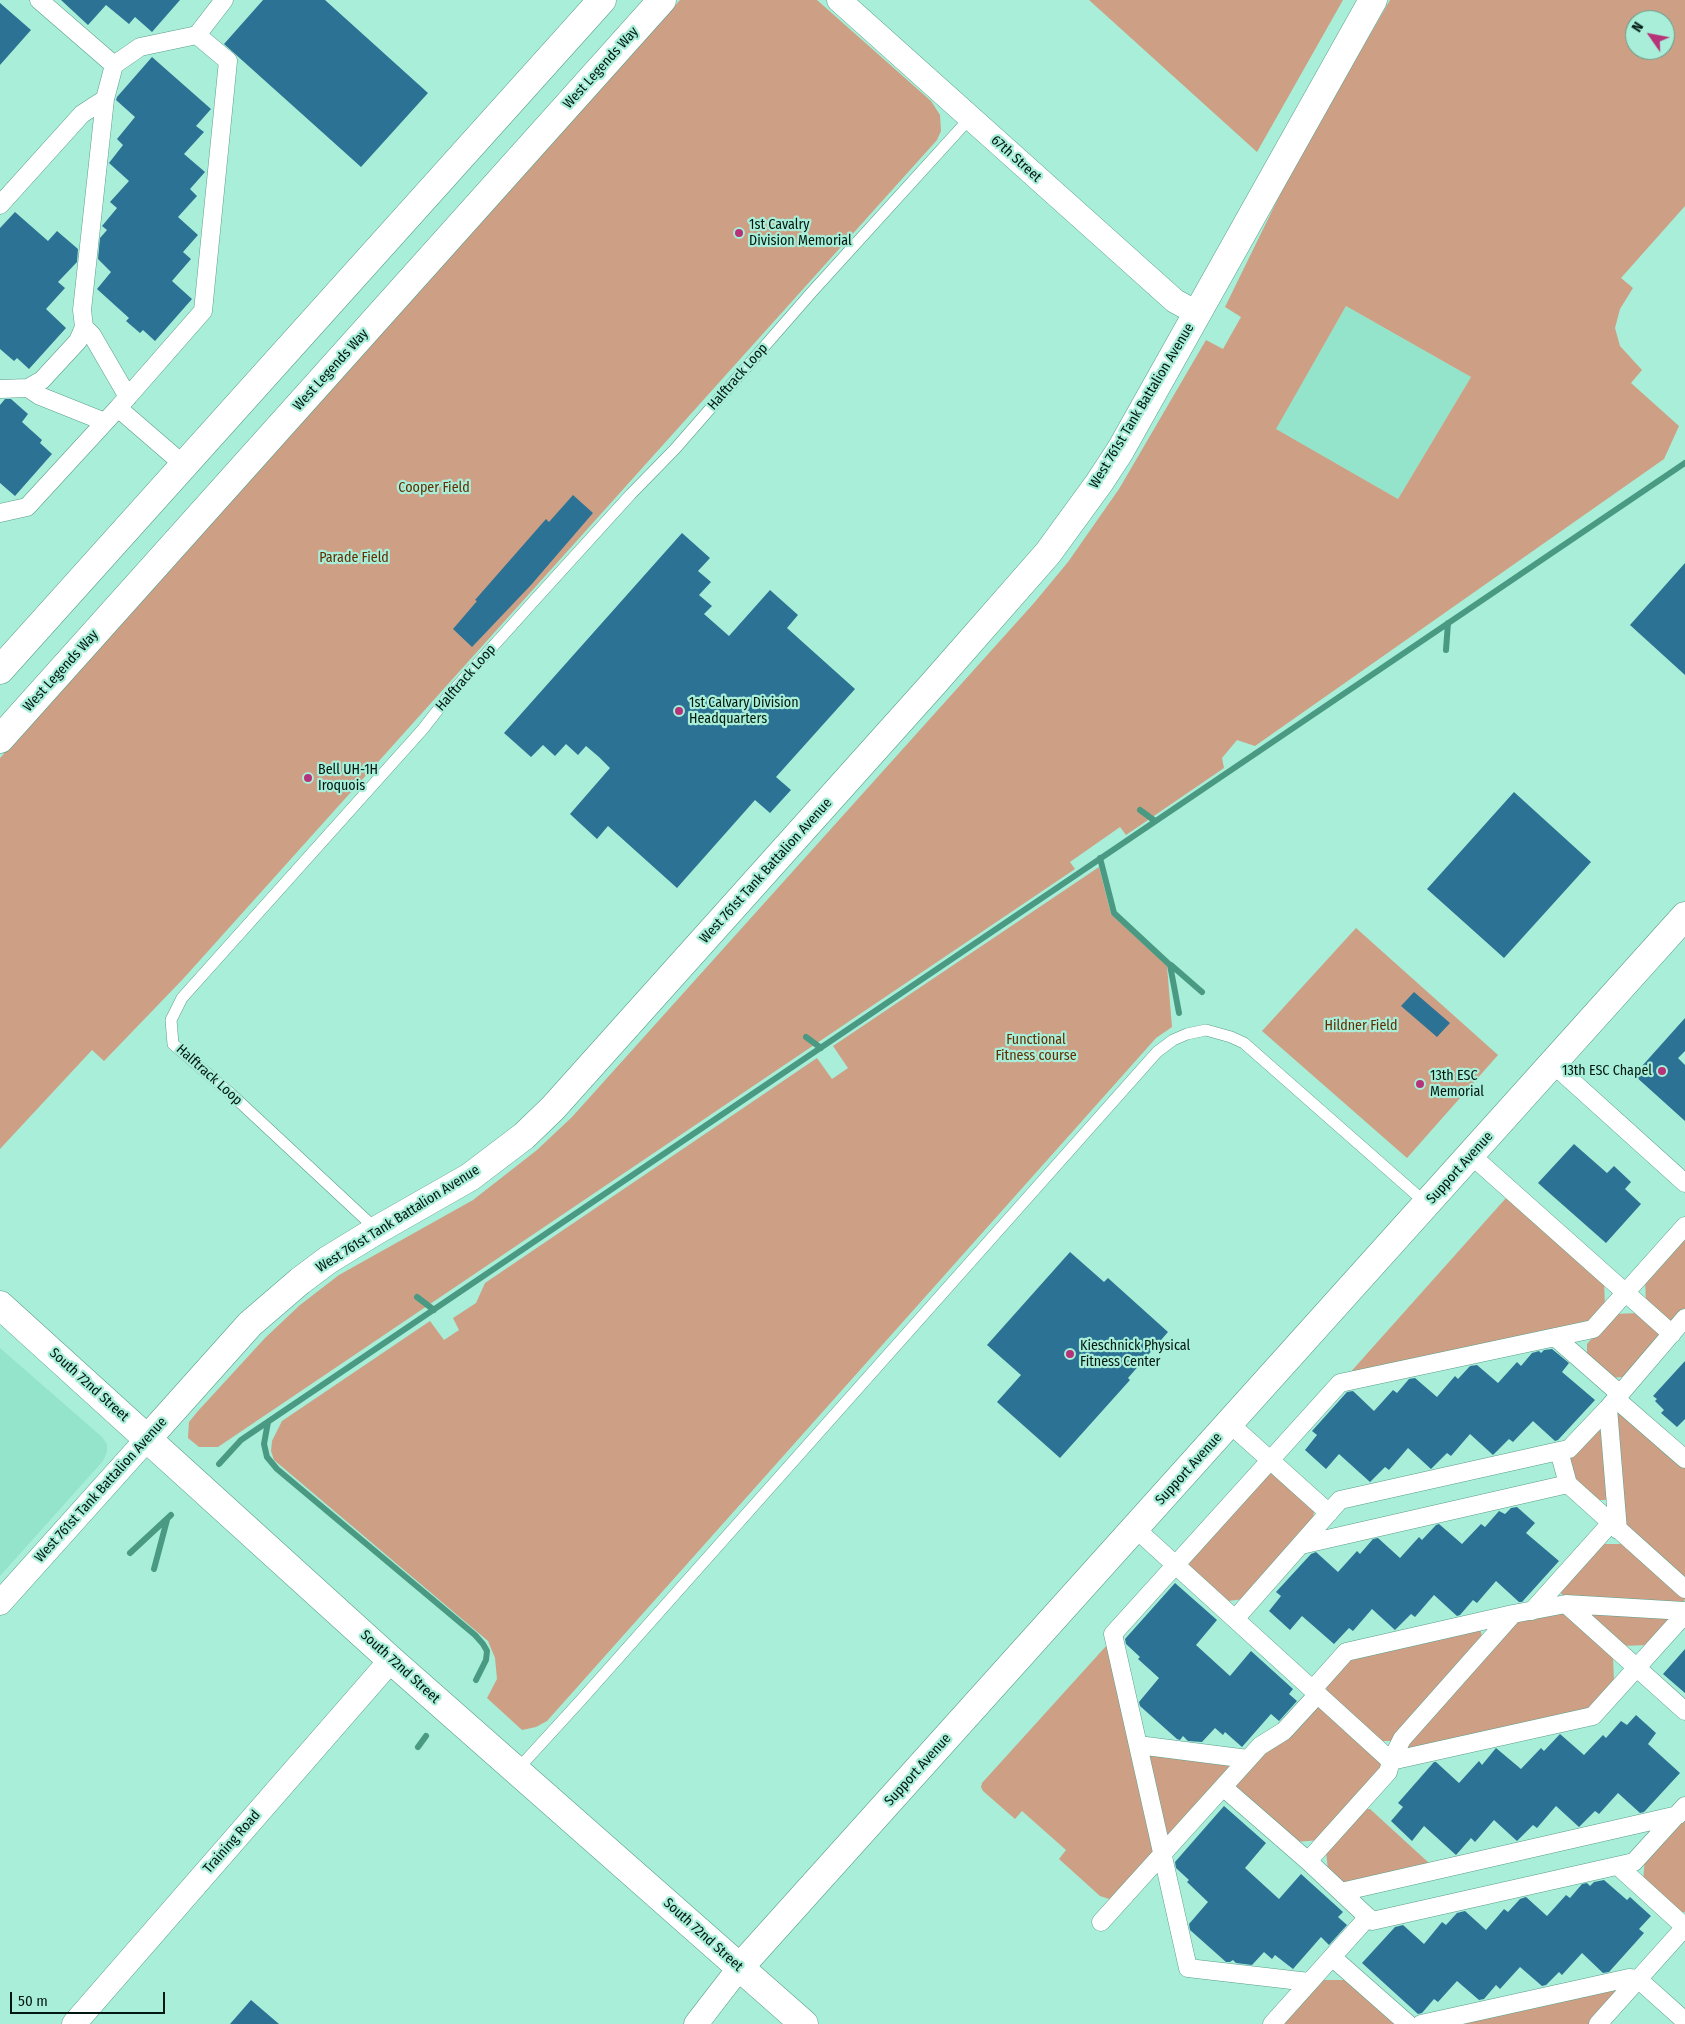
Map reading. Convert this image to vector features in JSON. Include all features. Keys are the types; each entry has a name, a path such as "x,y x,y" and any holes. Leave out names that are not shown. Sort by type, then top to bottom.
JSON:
{"street":[{"path":"39,0 114,65"},
{"path":"0,389 28,388 42,380 78,341 84,327 82,310 105,99 114,65 140,47 197,35 224,0"},
{"path":"0,670 602,0"},
{"name":"West Legends Way","path":"0,739 662,0"},
{"name":"67th Street","path":"839,0 1175,301 1197,313"},
{"name":"West 761st Tank Battalion Avenue","path":"0,1603 250,1324 321,1266 377,1230 470,1177 524,1136 553,1108 691,956 1048,553 1099,483 1120,450 1372,0"},
{"path":"0,513 26,507 106,422 203,311 228,61 197,35"},
{"path":"0,205 82,114 105,99"},
{"path":"84,327 92,335 123,402 184,465"},
{"path":"28,388 40,396 106,422"},
{"name":"Support Avenue","path":"696,2024 740,1968 1685,916"},
{"path":"1553,1064 1685,1183"},
{"path":"1471,1155 1672,1334"},
{"path":"1309,1982 1188,1968 1113,1634 1340,1383 1593,1328 1685,1226"},
{"name":"South 72nd Street","path":"0,1305 392,1660 804,2024"},
{"path":"1235,1619 1340,1500 1569,1449 1615,1400 1685,1318"},
{"path":"1555,1337 1615,1400 1685,1459"},
{"path":"1532,1611 1614,1527 1615,1400"},
{"path":"1230,1424 1329,1513"},
{"path":"1559,1451 1568,1484 1685,1589"},
{"path":"1301,1544 1568,1484"},
{"path":"1136,1529 1391,1761"},
{"path":"1566,1604 1685,1711"},
{"path":"1101,1922 1260,1746 1284,1731 1346,1652 1513,1614 1566,1604 1685,1612"},
{"path":"1391,1761 1593,1716 1685,1612"},
{"path":"1308,1861 1388,1772 1391,1761 1402,1739 1513,1614"},
{"name":"Training Road","path":"74,2024 392,1660"},
{"path":"1138,1745 1248,1759"},
{"path":"1223,1786 1372,1921 1634,1862 1681,1810"},
{"path":"1341,1892 1681,1810"},
{"path":"1598,2024 1685,1927 1618,1866"},
{"path":"1272,2024 1368,1917"},
{"path":"1332,1957 1408,2024"},
{"path":"1421,2024 1629,1978 1638,1979 1685,2021"}],"lane":[{"name":"Halftrack Loop","path":"377,1230 231,1094 173,1044 171,1020 182,998 416,736 451,693 630,494 675,450 811,293 970,118"},
{"path":"517,1770 1157,1052 1172,1040 1187,1034 1206,1030 1244,1043 1427,1204"}],"shaded area":[{"path":"1346,306 1471,377 1398,499 1275,429"},
{"path":"0,1348 102,1437 107,1444 107,1452 103,1461 0,1576"}],"green space":[{"name":"Cooper Field","path":"680,0 817,0 931,101 940,115 941,131 937,140 183,979 104,1061 92,1050 0,1149 0,758"},
{"path":"1089,0 1343,0 1257,152"},
{"path":"1390,0 1685,0 1685,206 1621,278 1633,288 1620,309 1615,328 1620,346 1642,370 1631,383 1679,426 1664,459 1255,746 1237,740 1222,758 1224,768 1126,835 1120,827 1070,862 1075,869 218,1447 199,1447 188,1438 189,1422 198,1411 265,1338 300,1305 339,1275 473,1200 537,1150 572,1117 1034,603 1068,562 1119,489 1206,340 1223,349 1241,317 1225,307 1292,170","holes":["1346,306 1471,377 1398,499 1276,429"]},
{"name":"Functional Fitness course","path":"1099,867 1111,914 1167,966 1172,1027 1156,1038 547,1721 536,1727 522,1730 487,1698 497,1679 495,1658 488,1641 274,1460 271,1451 272,1441 282,1421 430,1321 444,1340 459,1330 453,1318 476,1303 485,1283 817,1058 832,1079 848,1068 833,1046"},
{"name":"Hildner Field","path":"1356,928 1498,1055 1407,1158 1262,1031"},
{"path":"1506,1198 1511,1198 1604,1281 1605,1307 1591,1323 1348,1375"},
{"path":"1685,1233 1685,1308 1669,1326 1646,1305 1645,1278"},
{"path":"1639,1313 1662,1333 1623,1377 1611,1378 1587,1357 1587,1344 1613,1314"},
{"path":"1621,1410 1685,1465 1685,1582 1625,1526 1615,1414"},
{"path":"1595,1427 1604,1434 1610,1500 1596,1500 1575,1482 1569,1457"},
{"path":"1270,1473 1275,1474 1311,1506 1314,1512 1313,1518 1244,1599 1228,1601 1191,1571 1189,1565 1192,1557"},
{"path":"1600,1544 1625,1544 1685,1598 1682,1607 1566,1599 1559,1591"},
{"path":"1580,1609 1673,1615 1648,1645 1621,1646"},
{"path":"1553,1611 1567,1614 1613,1656 1614,1682 1589,1710 1409,1750 1407,1741 1518,1619"},
{"path":"1480,1627 1483,1642 1392,1741 1381,1741 1327,1692 1326,1686 1350,1657"},
{"path":"1107,1645 1154,1846 1151,1856 1117,1896 1109,1899 1100,1896 1059,1859 1066,1850 1022,1811 1015,1819 983,1791 981,1787 982,1783"},
{"path":"1323,1707 1380,1757 1382,1770 1321,1840 1295,1842 1236,1789 1235,1784 1266,1750 1312,1709"},
{"path":"1146,1753 1236,1762 1169,1837 1164,1836"},
{"path":"1363,1809 1370,1809 1429,1863 1341,1884 1328,1871 1326,1851"},
{"path":"1685,1813 1685,1912 1679,1913 1643,1882 1645,1857"},
{"path":"1323,1980 1350,1980 1400,2024 1282,2024"},
{"path":"1628,1983 1591,2024 1444,2024"}],"building":[{"path":"61,0 180,0 152,32 135,17 129,24 106,5 88,25"},
{"path":"263,0 325,0 428,93 361,167 224,44"},
{"path":"0,3 31,30 0,65"},
{"path":"152,57 211,109 196,126 204,132 184,154 205,172 190,189 197,196 178,217 198,235 183,252 191,259 172,281 192,299 155,341 143,330 140,333 126,321 129,318 97,289 111,272 98,259 100,238 107,230 102,226 117,208 110,202 129,181 109,163 123,145 117,139 135,117 116,100"},
{"path":"15,212 48,241 57,231 78,249 77,262 58,282 65,288 46,309 66,328 29,369 17,358 14,361 0,349 0,228"},
{"path":"5,399 11,399 28,414 22,422 42,440 40,443 52,454 15,496 0,483 0,405"},
{"path":"573,495 593,513 531,585 472,647 453,629 477,601 475,600 546,519 549,522"},
{"name":"1st Calvary Division Headquarters","path":"682,533 710,558 698,571 711,582 699,595 712,606 704,614 729,636 770,590 798,615 787,628 855,689 776,777 791,790 770,813 755,800 677,888 608,826 597,839 570,814 610,768 599,757 586,746 578,755 566,744 555,756 543,745 531,757 504,733"},
{"path":"1685,563 1685,675 1630,625"},
{"path":"1514,792 1591,862 1504,958 1427,889"},
{"path":"1414,992 1450,1023 1437,1037 1401,1006"},
{"name":"13th ESC Chapel","path":"1685,1018 1685,1051 1678,1058 1685,1065 1685,1121 1634,1075"},
{"path":"1574,1144 1607,1173 1614,1166 1631,1182 1625,1189 1641,1204 1606,1243 1538,1183"},
{"name":"Kieschnick Physical Fitness Center","path":"1070,1252 1104,1282 1108,1278 1168,1332 1128,1378 1130,1380 1060,1458 997,1402 1021,1375 987,1345"},
{"path":"1552,1349 1569,1363 1562,1372 1595,1400 1558,1440 1555,1441 1533,1421 1513,1442 1509,1439 1493,1455 1470,1434 1451,1456 1447,1453 1431,1469 1408,1448 1389,1470 1385,1467 1370,1482 1339,1454 1326,1469 1305,1450 1317,1435 1312,1431 1347,1392 1353,1391 1374,1411 1393,1390 1397,1393 1409,1379 1415,1378 1437,1397 1455,1376 1458,1379 1470,1366 1477,1365 1498,1383 1517,1362 1521,1366 1532,1353 1539,1351 1541,1353 1544,1350"},
{"path":"1685,1361 1685,1419 1677,1427 1661,1413 1664,1410 1655,1401 1657,1399 1653,1396"},
{"path":"1517,1507 1535,1523 1526,1533 1559,1561 1522,1602 1519,1602 1496,1581 1477,1603 1473,1600 1460,1615 1457,1616 1434,1595 1415,1617 1411,1614 1395,1630 1372,1609 1353,1631 1349,1628 1334,1644 1302,1616 1290,1630 1269,1611 1281,1596 1276,1592 1311,1554 1316,1552 1338,1572 1357,1551 1360,1554 1373,1539 1378,1538 1400,1558 1419,1537 1422,1540 1439,1524 1462,1544 1481,1524 1485,1527 1499,1511 1505,1514 1511,1508"},
{"path":"1175,1583 1217,1620 1196,1645 1230,1676 1251,1651 1293,1689 1289,1694 1297,1701 1279,1721 1271,1714 1242,1747 1225,1732 1223,1735 1215,1728 1202,1742 1188,1741 1183,1736 1180,1740 1177,1739 1140,1706 1139,1702 1159,1678 1138,1659 1140,1657 1126,1644 1125,1639"},
{"path":"1685,1649 1685,1693 1663,1674"},
{"path":"1636,1715 1656,1733 1648,1744 1680,1773 1644,1812 1640,1813 1618,1793 1599,1814 1595,1811 1579,1827 1556,1806 1537,1828 1533,1825 1517,1841 1494,1820 1475,1842 1471,1838 1456,1855 1424,1826 1412,1841 1391,1821 1403,1807 1398,1803 1434,1762 1459,1783 1479,1761 1482,1765 1496,1748 1521,1769 1541,1748 1544,1751 1560,1734 1584,1755 1603,1735 1606,1738 1621,1721 1627,1725"},
{"path":"1224,1806 1266,1843 1245,1868 1279,1899 1301,1874 1343,1912 1338,1917 1347,1925 1329,1945 1321,1937 1293,1969 1275,1955 1272,1959 1264,1952 1252,1965 1236,1963 1233,1960 1226,1962 1190,1930 1189,1924 1208,1902 1187,1882 1189,1880 1176,1868 1175,1862"},
{"path":"1604,1880 1627,1900 1630,1897 1651,1916 1639,1929 1644,1933 1609,1972 1603,1973 1582,1953 1562,1975 1559,1972 1546,1985 1542,1986 1520,1967 1500,1989 1496,1985 1484,1999 1479,2000 1457,1981 1438,2002 1434,1999 1422,2013 1418,2014 1362,1963 1395,1927 1403,1925 1424,1944 1442,1922 1446,1925 1457,1913 1465,1911 1486,1930 1504,1909 1508,1912 1520,1899 1526,1897 1547,1916 1566,1895 1570,1898 1582,1884 1587,1883 1590,1886 1594,1882"},
{"path":"251,2000 279,2024 230,2024"}],"waterway":[{"path":"219,1464 241,1440 1685,463"},
{"path":"1446,650 1448,623"},
{"path":"1140,810 1155,821"},
{"path":"1100,858 1114,913 1170,965 1179,1013"},
{"path":"1171,965 1202,992"},
{"path":"806,1037 821,1048"},
{"path":"417,1297 434,1310"},
{"path":"268,1422 264,1444 267,1457 277,1469 475,1635 483,1644 487,1651 486,1660 476,1680"},
{"path":"130,1553 171,1515"},
{"path":"154,1569 167,1520"},
{"path":"418,1747 426,1736"}],"place":[{"name":"1st Cavalry Division Memorial","path":"739,233"},
{"name":"1st Calvary Division Headquarters","path":"679,711"},
{"name":"Bell UH-1H Iroquois","path":"308,778"},
{"name":"13th ESC Chapel","path":"1662,1071"},
{"name":"13th ESC Memorial","path":"1420,1084"},
{"name":"Kieschnick Physical Fitness Center","path":"1070,1354"}],"park label":[{"name":"Parade Field","path":"354,558"}]}
